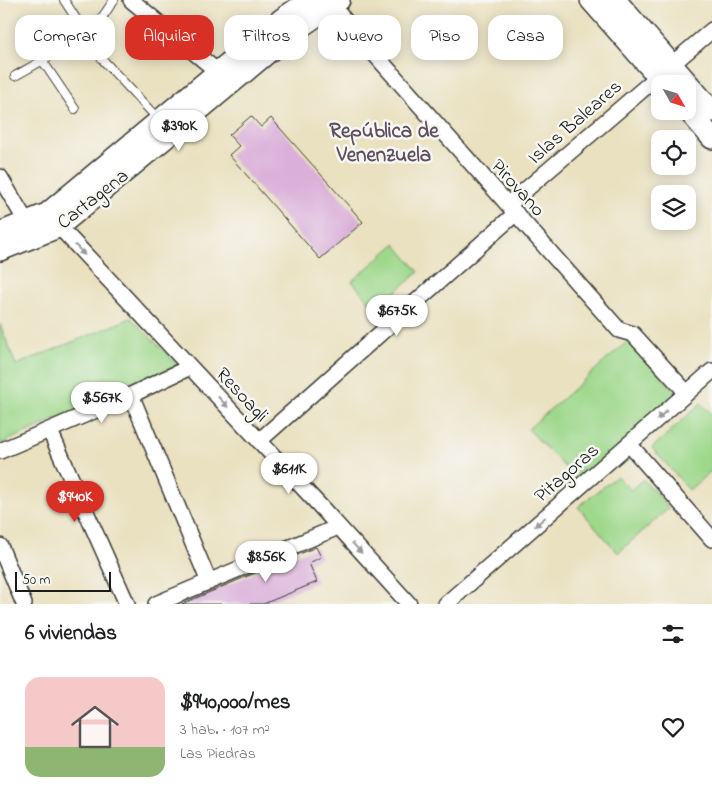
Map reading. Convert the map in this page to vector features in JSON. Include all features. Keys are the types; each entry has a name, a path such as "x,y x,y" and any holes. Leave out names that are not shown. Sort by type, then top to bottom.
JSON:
{"main road":[{"name":"Cartagena","path":"0,250 53,220 224,79 281,20 310,0"},
{"path":"591,0 664,75"},
{"path":"615,0 664,75"},
{"name":"Cartagena","path":"0,233 27,223 53,220 160,121 290,34 333,2"},
{"path":"696,99 712,111"},
{"path":"696,119 712,138"}],"street":[{"path":"131,0 224,79"},
{"name":"Pirovano","path":"333,2 619,330 633,334 687,393"},
{"name":"Islas Baleares","path":"664,75 712,30"},
{"name":"Islas Baleares","path":"259,441 512,209 651,86"},
{"path":"0,177 27,223"},
{"name":"Resoagli","path":"53,220 409,604"},
{"path":"0,452 190,367"},
{"name":"Pitagoras","path":"446,604 712,371"},
{"path":"131,395 209,582"},
{"path":"50,431 127,604"},
{"path":"629,444 712,539"},
{"path":"156,604 338,527"},
{"path":"0,546 24,604"}],"lane":[{"path":"64,0 74,15"},
{"path":"104,15 114,0"},
{"path":"15,76 42,60 75,109"},
{"path":"103,60 160,121"}],"green space":[{"path":"395,244 419,272 375,309 352,281"},
{"path":"131,318 178,365 0,444 0,324 16,365"},
{"path":"628,341 679,395 578,481 528,429"},
{"path":"701,403 712,414 712,470 689,490 652,448"},
{"path":"617,476 631,490 643,479 669,508 618,553 578,507"}],"building":[{"path":"251,116 261,127 271,118 363,222 320,259 229,155 239,146 229,135"},
{"path":"316,547 321,557 309,563 317,582 263,604 182,604"}],"district":[{"name":"República de Venenzuela","path":"384,142"}]}
